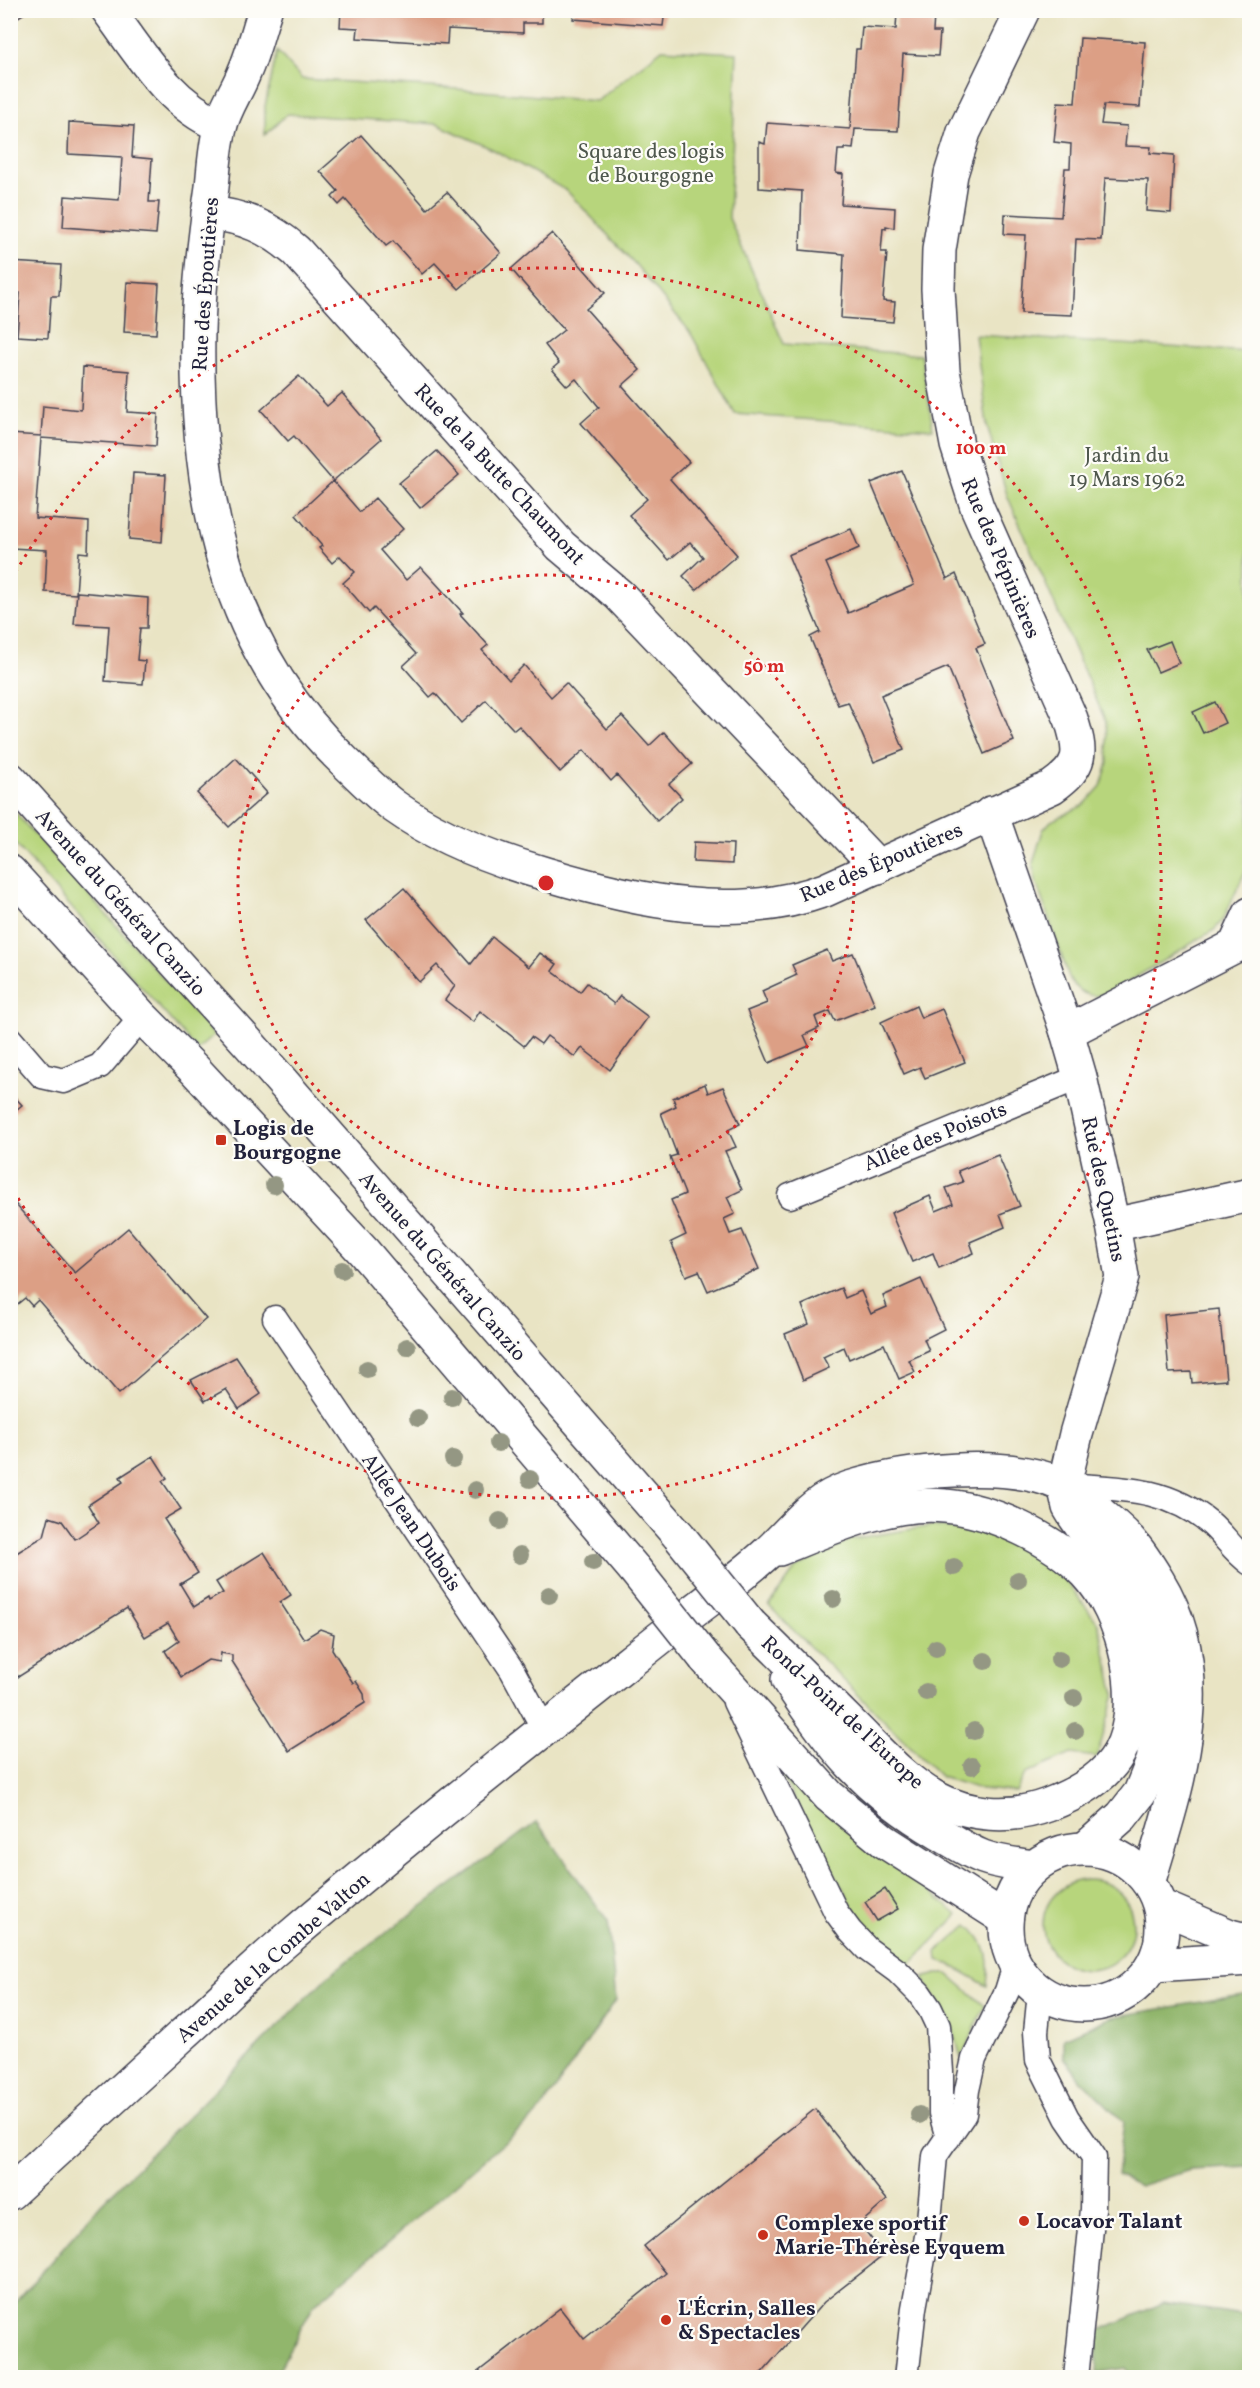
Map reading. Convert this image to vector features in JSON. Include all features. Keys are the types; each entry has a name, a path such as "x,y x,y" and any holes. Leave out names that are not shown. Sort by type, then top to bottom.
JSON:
{"street":[{"path":"108,10 174,95 203,118 220,125"},
{"name":"Rue des Époutières","path":"265,10 245,72 220,125 199,306 200,425 208,487 220,548 240,611 257,648 292,702 330,748 395,807 425,825 502,861 582,885 676,904 723,907 764,906 799,899 878,867 991,813"},
{"name":"Rue des Pépinières","path":"991,813 1052,787 1070,773 1077,764 1079,753 1079,745 1071,719 970,488 957,445 943,371 938,289 939,250 951,174 964,132 1023,10"},
{"name":"Rue de la Butte Chaumont","path":"208,213 231,215 250,221 282,239 296,251 561,546 619,595 878,867"},
{"name":"Avenue du Général Canzio","path":"10,779 250,1045 679,1536 750,1624"},
{"name":"Rue des Quetins","path":"991,813 1067,1032 1080,1077 1113,1225 1122,1277 1076,1434 1064,1485"},
{"path":"10,872 142,1017 204,1079 363,1251 635,1570 715,1670 829,1796 884,1841 1006,1919"},
{"path":"1067,1032 1235,946 1250,914"},
{"path":"1113,1225 1250,1195"},
{"name":"Rond-Point de l'Europe","path":"544,1729 766,1554 814,1504 846,1489 914,1474 1006,1472 1037,1476 1064,1485 1123,1532 1143,1556 1164,1590 1184,1648 1189,1701 1185,1744 1155,1893"},
{"path":"1064,1485 1069,1507 1082,1528 1095,1546 1120,1571 1137,1597 1152,1638 1160,1686 1160,1726 1148,1776 1130,1807 1086,1848"},
{"name":"Rond-Point de l'Europe","path":"766,1554 929,1493 1019,1494 1064,1485"},
{"name":"Rond-Point de l'Europe","path":"750,1624 896,1768 921,1788 950,1804 983,1813 1006,1814 1029,1811 1070,1795 1111,1764 1124,1743 1131,1716 1131,1679 1127,1658 1112,1614 1101,1593 1074,1562 1037,1537 973,1510 933,1505 889,1511 863,1518"},
{"name":"Rond-Point de l'Europe","path":"750,1624 814,1721 862,1778 916,1820 974,1853 1005,1863 1033,1867"},
{"name":"Avenue de la Combe Valton","path":"10,2193 282,1943 544,1729"},
{"path":"1086,1848 1110,1852 1132,1863 1155,1893 1164,1926 1161,1946 1153,1965 1137,1985 1115,1999 1090,2006 1064,2003 1040,1992 1026,1980 1015,1965 1007,1943 1006,1919 1010,1900 1020,1882 1033,1867 1049,1856 1067,1850 1086,1848"},
{"path":"1155,1893 1230,1936 1250,1941"},
{"path":"1153,1965 1250,1959"}],"lane":[{"path":"10,1039 42,1076 64,1081 100,1066 142,1017"},
{"name":"Allée des Poisots","path":"790,1196 1080,1077"},
{"name":"Allée Jean Dubois","path":"275,1318 512,1671 544,1729"},
{"path":"1064,1485 1146,1491 1185,1505 1212,1524 1250,1563"},
{"path":"715,1670 836,1912 867,1949 897,1971 919,1993 938,2026 941,2072 940,2113 948,2138"},
{"path":"906,2378 935,2156 964,2114 974,2059 1015,1965"},
{"path":"1040,1992 1036,2032 1038,2060 1067,2118 1094,2157 1094,2209 1076,2378"}],"green space":[{"name":"Square des logis de Bourgogne","path":"662,49 737,53 729,218 784,344 921,355 933,429 735,414 690,332 636,265 567,191 494,150 437,124 287,114 265,135 265,106 277,51 302,79 597,101"},
{"name":"Jardin du 19 Mars 1962","path":"975,335 1249,352 1249,863 1223,920 1214,930 1107,994 1089,995 1079,990 1070,980 1036,882 1033,863 1043,830 1051,821 1084,805 1101,786 1108,763 1106,722 1007,495 987,425"},
{"path":"10,807 214,1035 197,1050 11,839"},
{"path":"932,1526 1008,1536 1064,1578 1098,1623 1115,1694 1097,1757 1071,1754 1025,1774 1016,1792 980,1789 941,1777 769,1606 796,1568 851,1539"},
{"path":"772,1758 958,1915 908,1966 866,1931"},
{"path":"537,1822 608,1921 616,2000 538,2114 313,2306 275,2377 11,2377 11,2307 101,2204 330,1974"},
{"path":"1088,1880 1105,1884 1120,1893 1129,1908 1133,1925 1129,1942 1120,1957 1105,1966 1088,1970 1071,1966 1056,1957 1047,1942 1043,1925 1047,1908 1056,1893 1071,1884"},
{"path":"968,1925 980,1938 987,1952 987,1986 938,1960 937,1952"},
{"path":"948,1974 985,2006 961,2058 951,2021 923,1978"},
{"path":"1249,1994 1249,2167 1190,2170 1140,2186 1117,2175 1124,2122 1080,2079 1064,2057 1064,2038 1112,2017"},
{"path":"1163,2303 1249,2316 1249,2377 1132,2377 1125,2368 1096,2373 1098,2331"}],"building":[{"path":"10,10 30,10 10,22"},
{"path":"341,10 542,10 542,23 523,23 523,33 448,29 447,44 357,38 358,28 340,27"},
{"path":"574,10 665,10 663,26 573,19"},
{"path":"897,12 934,14 933,32 940,32 938,56 903,54 898,131 855,129 853,149 838,150 836,173 843,174 841,204 895,208 894,228 886,226 886,229 883,228 881,252 887,252 883,301 895,302 893,322 841,318 844,254 800,250 802,191 759,188 759,142 765,144 767,123 850,129 856,49 860,49 862,27 896,29"},
{"path":"1080,38 1145,42 1140,107 1104,105 1101,124 1127,126 1125,146 1151,147 1150,153 1174,155 1171,213 1146,211 1148,180 1105,178 1101,240 1076,239 1072,315 1021,313 1026,235 1004,234 1005,214 1061,217 1065,168 1070,168 1071,144 1054,142 1058,102 1075,103"},
{"path":"69,122 134,126 132,157 152,159 149,202 159,202 156,234 63,227 65,196 119,200 122,157 68,154"},
{"path":"361,135 427,209 447,192 501,253 459,289 435,263 422,274 393,241 386,246 345,199 339,205 332,197 338,191 320,171"},
{"path":"552,233 605,293 586,309 640,370 622,386 689,462 670,479 737,555 696,590 683,576 703,557 690,542 669,560 629,515 647,499 581,423 599,407 576,379 567,386 552,369 559,363 545,345 564,330 511,269"},
{"path":"10,262 61,265 59,296 51,296 48,338 17,336 20,293 10,293"},
{"path":"127,282 159,284 156,334 124,332"},
{"path":"83,367 129,371 127,412 158,414 156,446 41,438 35,518 89,522 88,553 79,552 76,594 45,592 47,550 11,548 14,518 10,517 10,434 41,436 43,406 81,410"},
{"path":"299,376 327,406 342,393 381,439 333,481 294,436 288,441 261,410"},
{"path":"437,451 459,475 420,508 399,483"},
{"path":"902,471 947,579 956,574 985,644 976,648 1014,741 984,754 948,667 881,695 904,750 874,762 848,702 838,705 810,637 820,632 788,555 851,529 859,548 826,563 848,613 914,585 871,483"},
{"path":"133,473 166,475 162,542 129,539"},
{"path":"333,481 360,512 375,498 403,529 380,550 406,580 421,567 463,613 460,614 488,645 482,650 509,680 524,665 551,697 566,683 607,729 622,716 649,746 664,732 692,764 669,784 682,798 657,821 617,775 611,781 584,750 560,772 519,726 514,730 486,700 461,723 435,693 430,697 403,666 416,654 374,608 369,613 343,583 355,572 340,556 332,563 319,548 322,546 296,515"},
{"path":"77,592 148,598 147,628 140,628 137,660 145,661 143,684 105,681 109,626 74,624"},
{"path":"1170,641 1179,663 1158,672 1147,650"},
{"path":"1215,702 1225,723 1203,733 1193,712"},
{"path":"236,758 267,793 229,827 197,793"},
{"path":"694,842 733,844 732,864 693,862"},
{"path":"404,888 471,964 492,937 529,967 540,953 557,964 552,971 580,992 587,983 614,1004 620,996 648,1017 610,1070 582,1048 575,1057 547,1036 541,1044 531,1037 524,1046 480,1011 473,1022 445,1000 455,986 437,965 419,982 366,920"},
{"path":"827,950 832,961 853,953 875,1005 835,1021 830,1011 815,1017 819,1028 804,1035 809,1046 769,1063 747,1011 767,1003 762,991 797,975 792,965"},
{"path":"916,1006 921,1018 942,1009 965,1062 925,1078 920,1067 904,1074 881,1022"},
{"path":"705,1084 708,1093 723,1087 740,1124 728,1130 736,1147 725,1151 742,1190 727,1197 735,1214 724,1219 730,1234 742,1230 759,1269 708,1291 699,1271 686,1276 671,1242 686,1235 671,1200 685,1194 670,1157 677,1155 661,1113 676,1106 673,1098"},
{"path":"10,1092 22,1105 10,1115"},
{"path":"998,1155 1020,1206 1000,1214 1005,1227 970,1242 974,1253 939,1268 933,1253 912,1262 891,1213 930,1196 936,1211 953,1204 946,1188 963,1182 958,1171"},
{"path":"10,1198 75,1273 128,1228 206,1319 119,1394 38,1300 32,1306 25,1298 10,1310"},
{"path":"921,1279 944,1329 924,1339 929,1351 909,1360 915,1372 899,1379 884,1344 849,1359 844,1347 823,1357 829,1368 803,1380 785,1334 809,1324 802,1305 841,1288 845,1298 861,1291 871,1314 887,1307 883,1296"},
{"path":"1219,1309 1226,1380 1192,1383 1191,1372 1169,1373 1164,1315"},
{"path":"236,1357 261,1394 239,1409 226,1389 205,1401 191,1380"},
{"path":"153,1456 167,1478 162,1481 181,1509 164,1519 198,1573 180,1584 194,1607 208,1598 209,1601 223,1593 216,1582 264,1552 291,1595 280,1602 304,1639 320,1629 334,1634 332,1649 353,1683 356,1681 364,1694 365,1703 289,1751 232,1661 232,1655 221,1653 220,1662 208,1660 181,1677 165,1651 179,1641 168,1623 145,1637 127,1608 18,1677 10,1664 10,1557 44,1536 49,1517 62,1521 75,1539 99,1523 88,1505 123,1482 120,1477"},
{"path":"885,1889 898,1909 877,1921 865,1902"},
{"name":"Complexe sportif Marie-Thérèse Eyquem","path":"815,2109 887,2200 860,2224 884,2255 824,2302 757,2378 470,2378 560,2308 584,2339 666,2273 644,2246"}],"place":[{"name":"Logis de Bourgogne","path":"221,1140"},
{"name":"Locavor Talant","path":"1024,2221"},
{"name":"Complexe sportif Marie-Thérèse Eyquem","path":"763,2235"},
{"name":"L'Écrin, Salles & Spectacles","path":"666,2320"}]}
